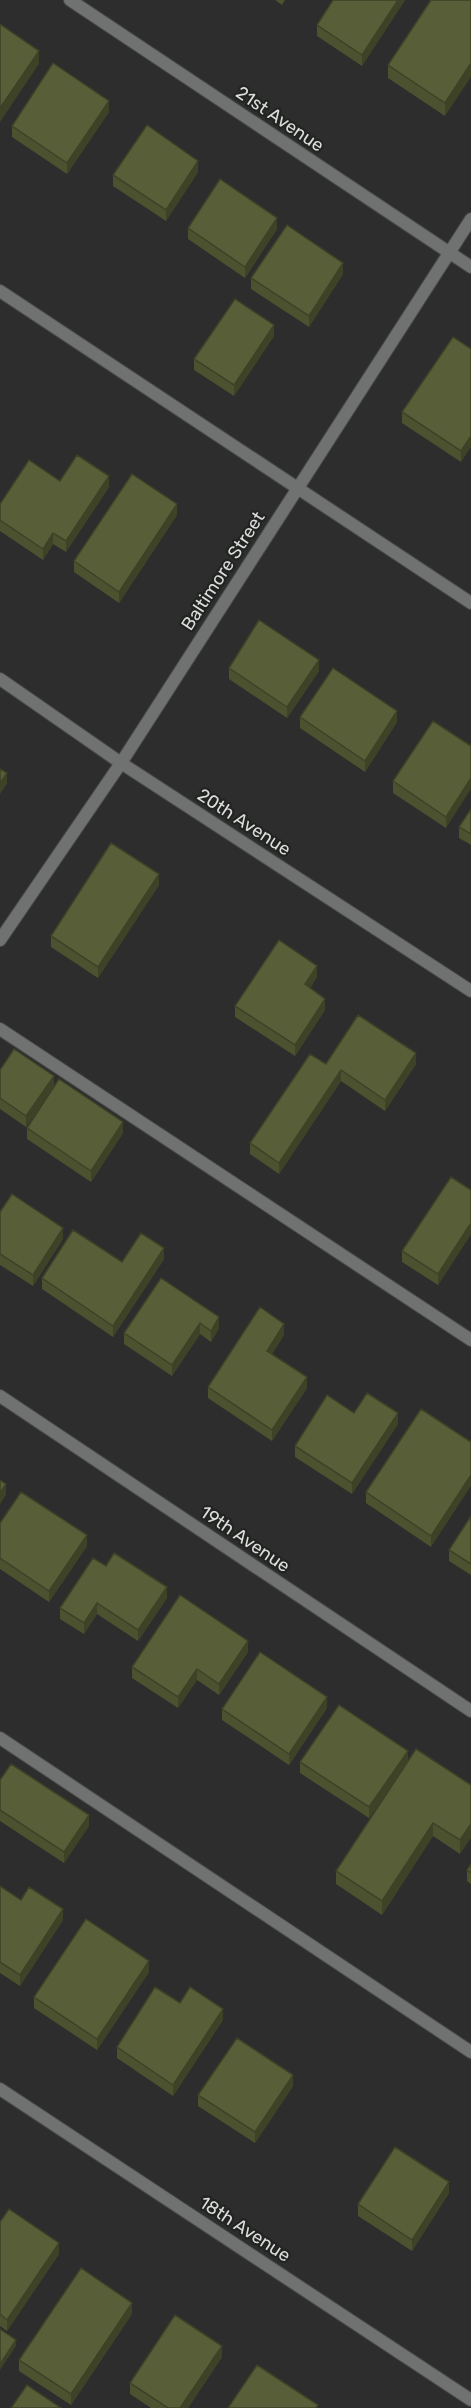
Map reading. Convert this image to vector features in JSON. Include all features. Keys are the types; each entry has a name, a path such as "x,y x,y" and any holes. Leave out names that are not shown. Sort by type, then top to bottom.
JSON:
{"street":[{"name":"21st Avenue","path":"70,0 471,267"},
{"name":"Baltimore Street","path":"0,940 121,763 471,219"},
{"path":"0,291 471,603"},
{"name":"20th Avenue","path":"0,679 121,763 471,991"},
{"path":"0,1029 471,1340"},
{"name":"19th Avenue","path":"0,1396 471,1711"},
{"path":"0,1738 471,2052"},
{"name":"18th Avenue","path":"0,2089 471,2400"}],"building":[{"path":"333,0 398,0 362,55 317,25"},
{"path":"431,0 471,0 471,63 445,103 388,65"},
{"path":"0,24 39,51 0,108"},
{"path":"53,63 109,101 67,163 12,126"},
{"path":"147,125 198,161 166,210 113,175"},
{"path":"220,179 277,218 245,267 188,228"},
{"path":"287,225 343,263 309,316 251,278"},
{"path":"235,299 274,325 234,385 194,359"},
{"path":"453,337 471,349 471,436 461,451 402,412"},
{"path":"77,455 109,476 66,541 53,533 43,549 0,520 0,504 29,460 60,481"},
{"path":"132,474 177,504 119,592 74,561"},
{"path":"259,620 319,660 287,707 229,668"},
{"path":"333,668 397,711 365,761 300,717"},
{"path":"433,721 471,746 471,778 446,817 393,781"},
{"path":"0,769 7,773 0,783"},
{"path":"471,809 471,834 459,827"},
{"path":"111,843 159,874 98,967 51,936"},
{"path":"279,940 317,966 305,984 325,999 295,1045 235,1006"},
{"path":"358,1015 416,1053 385,1100 341,1070 279,1163 250,1143 310,1054 326,1064"},
{"path":"14,1049 54,1076 26,1116 0,1098 0,1070"},
{"path":"59,1079 123,1122 91,1171 27,1128"},
{"path":"451,1177 471,1190 471,1223 438,1274 402,1251"},
{"path":"12,1194 63,1228 33,1275 0,1254 0,1212"},
{"path":"73,1230 122,1262 141,1233 164,1248 113,1326 42,1278"},
{"path":"161,1278 219,1317 211,1331 200,1323 172,1365 124,1333"},
{"path":"260,1307 284,1324 267,1351 307,1377 272,1430 208,1387"},
{"path":"367,1393 398,1413 352,1483 295,1446 327,1395 354,1413"},
{"path":"421,1409 471,1442 471,1475 431,1536 366,1492"},
{"path":"0,1480 6,1484 0,1493"},
{"path":"21,1492 87,1535 49,1591 0,1558 0,1523"},
{"path":"471,1516 471,1564 449,1550"},
{"path":"114,1553 167,1587 138,1630 97,1603 84,1623 60,1608 93,1558 106,1566"},
{"path":"180,1595 248,1641 219,1684 197,1669 178,1697 132,1667"},
{"path":"260,1652 327,1697 289,1754 222,1709"},
{"path":"339,1705 408,1751 369,1807 300,1762"},
{"path":"416,1749 471,1785 471,1824 460,1840 433,1823 382,1901 336,1871"},
{"path":"11,1764 89,1815 64,1852 0,1810 0,1780"},
{"path":"0,1886 21,1900 29,1887 63,1909 20,1975 0,1962"},
{"path":"86,1919 149,1961 97,2039 34,1997"},
{"path":"155,1987 180,2003 190,1987 223,2009 173,2085 117,2047"},
{"path":"237,2038 293,2075 255,2132 198,2095"},
{"path":"395,2147 449,2182 412,2240 358,2204"},
{"path":"9,2209 59,2243 7,2320 0,2314 0,2222"},
{"path":"81,2268 132,2303 71,2394 19,2360"},
{"path":"175,2315 222,2346 180,2408 168,2408 130,2383"},
{"path":"0,2329 16,2340 0,2364"},
{"path":"257,2365 318,2405 316,2408 228,2408"},
{"path":"27,2385 61,2408 11,2408"}]}
